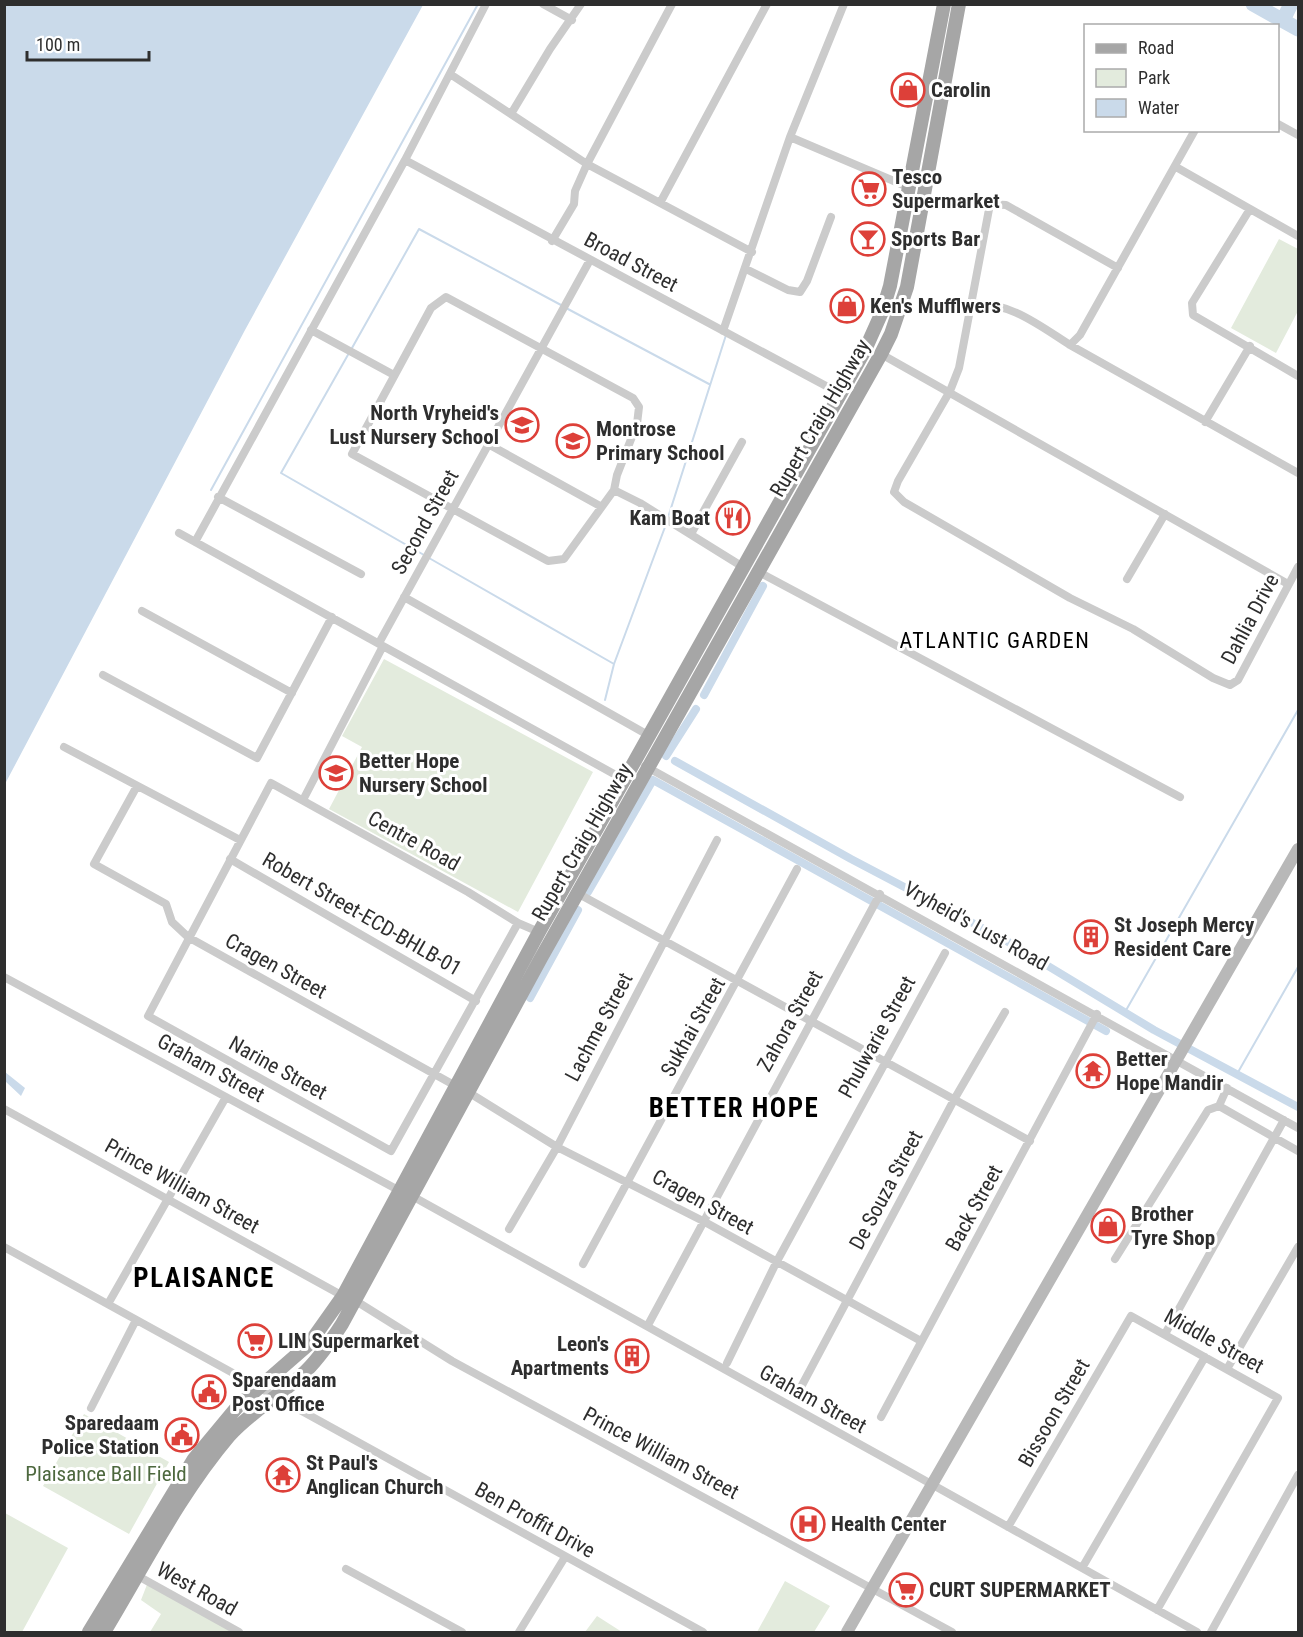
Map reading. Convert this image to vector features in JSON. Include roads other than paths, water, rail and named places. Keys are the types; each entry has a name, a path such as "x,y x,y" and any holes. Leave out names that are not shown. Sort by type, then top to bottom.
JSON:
{"main road":[{"name":"Rupert Craig Highway","path":"406,1194 454,1085 623,779 841,394 882,312 890,286 944,4"},
{"name":"Rupert Craig Highway","path":"104,1632 211,1458 231,1433 305,1372 326,1349 349,1298 406,1194 468,1092 577,893 881,354 895,326 907,287 959,4"},
{"path":"848,1632 1299,849"},
{"name":"Rupert Craig Highway","path":"89,1632 194,1459 218,1428 258,1386 280,1372 309,1344 349,1298"}],"street":[{"path":"195,542 405,160 486,4"},
{"path":"543,4 572,20"},
{"path":"511,114 581,4"},
{"path":"552,241 574,204 575,191 587,164 672,4"},
{"path":"660,203 767,4"},
{"path":"723,331 790,137 844,4"},
{"path":"450,74 587,164 752,252"},
{"path":"1279,125 1299,135"},
{"path":"1070,345 1080,335 1194,132"},
{"path":"790,137 908,187"},
{"name":"Broad Street","path":"405,160 552,241 841,394"},
{"path":"1176,167 1299,236"},
{"path":"950,391 959,368 990,204 995,202 1006,205 1118,268"},
{"path":"1250,209 1192,303 1194,315 1299,376"},
{"path":"746,269 788,290 800,292 807,280 831,217"},
{"name":"Second Street","path":"303,800 404,597 590,260"},
{"path":"446,297 542,347 636,401 639,407 637,424 617,474 614,490 600,506 578,543 564,559 557,562 548,561 352,454 431,308 446,297"},
{"path":"971,304 995,305 1042,325 1070,345 1299,473"},
{"path":"311,330 394,375"},
{"path":"1205,422 1250,346"},
{"path":"881,354 1288,584"},
{"name":"Dahlia Drive","path":"950,391 898,481 894,492 904,502 1070,598 1113,618 1213,678 1230,685 1238,680 1299,567"},
{"path":"691,534 742,442"},
{"path":"488,444 600,506"},
{"path":"614,490 675,524 743,567"},
{"path":"218,497 361,574"},
{"path":"1127,579 1165,514"},
{"path":"178,533 623,779"},
{"path":"757,572 1180,797"},
{"path":"404,597 648,735"},
{"path":"142,611 292,693"},
{"path":"103,675 257,758 332,617"},
{"path":"64,747 240,840 188,937"},
{"name":"Vryheid's Lust Road","path":"634,760 1096,1016 1182,1051 1227,1088 1299,1128"},
{"name":"Centre Road","path":"240,840 271,783 518,923 539,932"},
{"name":"Cragen Street","path":"137,786 94,864 166,904 172,922 188,937 434,1076 454,1085"},
{"name":"Lachme Street","path":"509,1229 556,1147 717,840"},
{"name":"Robert Street-ECD-BHLB-01","path":"230,859 476,1001"},
{"name":"Sukhai Street","path":"583,1264 797,869"},
{"path":"577,893 885,1059 1030,1141"},
{"name":"Zahora Street","path":"648,1325 880,896"},
{"path":"434,1076 518,923"},
{"name":"Narine Street","path":"188,937 148,1016 391,1151 434,1076"},
{"name":"Phulwarie Street","path":"727,1363 776,1263 885,1059 945,953"},
{"name":"Graham Street","path":"4,976 648,1325 1197,1632"},
{"name":"De Souza Street","path":"801,1387 955,1098 1005,1012"},
{"name":"Back Street","path":"880,1417 1096,1016"},
{"path":"1115,1259 1208,1110 1219,1106 1227,1088"},
{"name":"Cragen Street","path":"468,1092 556,1147 703,1221 921,1341"},
{"path":"108,1304 226,1097"},
{"path":"1219,1106 1299,1151"},
{"name":"Prince William Street","path":"4,1109 349,1298 452,1361 952,1632"},
{"path":"1165,1334 1284,1120"},
{"name":"Ben Proffit Drive","path":"4,1247 703,1632"},
{"path":"1227,1369 1299,1247"},
{"name":"Middle Street","path":"1131,1316 1278,1398 1157,1610"},
{"name":"Bissoon Street","path":"1008,1527 1131,1316"},
{"path":"91,1408 136,1320"},
{"path":"1082,1568 1205,1357"},
{"path":"1211,1632 1299,1475"},
{"path":"519,1632 565,1557"},
{"path":"346,1569 462,1632"},
{"name":"West Road","path":"138,1576 239,1632"}],"water":[{"path":"5,4 423,5 245,330 5,784"},
{"path":"5,1072 25,1088 21,1096 5,1081"}],"waterway":[{"path":"211,490 478,4"},
{"path":"1253,4 1298,29"},
{"path":"1283,20 1291,4"},
{"path":"352,348 419,229 561,305"},
{"path":"566,308 709,384"},
{"path":"429,558 614,664 665,527 726,335"},
{"path":"349,353 281,473 424,555"},
{"path":"704,695 763,586"},
{"path":"605,700 614,664"},
{"path":"666,756 696,709"},
{"path":"1125,1012 1298,710"},
{"path":"675,761 851,859 1005,940 1154,1030 1298,1107"},
{"path":"588,892 653,780 1106,1031"},
{"path":"530,998 578,910"},
{"path":"1237,1074 1298,967"}],"place":[{"name":"Carolin","path":"908,90"},
{"name":"Tesco Supermarket","path":"869,189"},
{"name":"Sports Bar","path":"868,239"},
{"name":"Ken's Mufflwers","path":"847,306"},
{"name":"North Vryheid's Lust Nursery School","path":"522,425"},
{"name":"Montrose Primary School","path":"573,441"},
{"name":"Kam Boat","path":"733,518"},
{"name":"Better Hope Nursery School","path":"336,773"},
{"name":"St Joseph Mercy Resident Care","path":"1091,937"},
{"name":"Better Hope Mandir","path":"1093,1071"},
{"name":"Brother Tyre Shop","path":"1108,1226"},
{"name":"LIN Supermarket","path":"255,1341"},
{"name":"Leon's Apartments","path":"632,1356"},
{"name":"Sparendaam Post Office","path":"209,1392"},
{"name":"Sparedaam Police Station","path":"182,1435"},
{"name":"St Paul's Anglican Church","path":"283,1475"},
{"name":"Health Center","path":"808,1524"},
{"name":"CURT SUPERMARKET","path":"906,1590"}],"district":[{"name":"ATLANTIC GARDEN","path":"995,640"},
{"name":"BETTER HOPE","path":"734,1108"},
{"name":"PLAISANCE","path":"204,1278"}],"park label":[{"name":"Plaisance Ball Field","path":"106,1474"}]}
